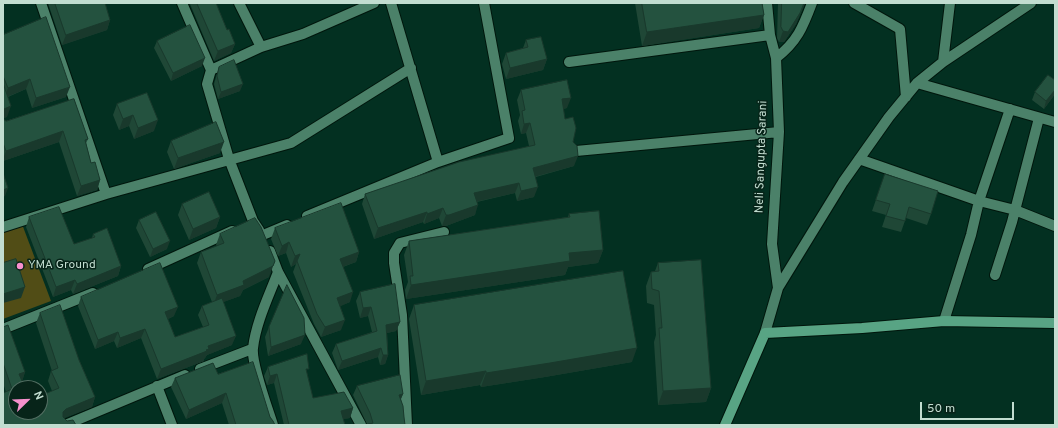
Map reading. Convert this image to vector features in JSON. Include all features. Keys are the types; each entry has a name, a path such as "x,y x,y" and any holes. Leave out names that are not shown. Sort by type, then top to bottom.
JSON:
{"main road":[{"path":"725,425 765,333 862,328 944,321 1055,323"}],"street":[{"path":"41,3 71,102 106,194"},
{"path":"182,3 211,70 207,84 246,224 263,235 278,272 360,425"},
{"path":"239,3 260,47"},
{"path":"211,70 260,47 303,34 374,3"},
{"path":"391,3 438,162"},
{"path":"263,235 438,162 509,138 484,3"},
{"name":"Neli Sangupta Sarani","path":"767,3 770,35 776,58 779,132 772,244 778,288"},
{"path":"776,58 789,48 802,29 812,3"},
{"path":"854,3 900,29 906,97"},
{"path":"943,62 950,3"},
{"path":"765,333 778,288 859,159 889,117 917,83 943,62 1031,3"},
{"path":"569,62 770,35"},
{"path":"3,227 106,194 291,143 411,68"},
{"path":"917,83 1055,122"},
{"path":"944,321 971,235 979,201 1010,109"},
{"path":"995,275 1015,210 1039,118"},
{"path":"576,151 779,132"},
{"path":"859,159 979,201 1015,210 1055,226"},
{"path":"140,273 246,224"},
{"path":"407,425 402,314 394,263 394,253 400,243 444,232"},
{"path":"273,425 258,377 252,349 261,316 278,272"},
{"path":"3,329 104,289"},
{"path":"66,425 157,386 252,349"},
{"path":"157,386 172,425"}],"shaded area":[{"name":"YMA Ground","path":"22,224 51,301 3,319 3,231"}],"building":[{"path":"55,3 105,3 110,20 66,35"},
{"path":"197,3 216,3 227,30 229,29 235,44 218,51"},
{"path":"642,3 762,3 764,15 647,32"},
{"path":"782,3 804,3 800,13 788,32 783,31 781,27"},
{"path":"46,17 70,87 36,98 30,79 8,88 3,76 3,35"},
{"path":"190,25 205,58 173,73 157,41"},
{"path":"541,37 547,59 510,68 506,53 528,47 526,40"},
{"path":"234,60 243,84 221,92 217,76 219,67"},
{"path":"1048,75 1055,80 1055,90 1046,101 1035,92"},
{"path":"567,80 571,98 562,99 565,119 573,117 576,128 573,142 577,146 578,156 533,168 538,187 521,191 519,183 474,193 478,205 449,215 446,215 443,208 378,228 365,194 459,162 535,145 530,123 524,124 522,111 525,110 521,90"},
{"path":"4,86 11,106 3,110 3,87"},
{"path":"147,93 158,120 138,128 133,115 123,119 117,104"},
{"path":"74,99 88,139 85,140 91,163 95,162 100,180 81,186 63,131 6,151 3,143 3,119 6,121"},
{"path":"216,122 224,142 178,158 171,141"},
{"path":"3,173 8,188 3,190"},
{"path":"885,174 938,191 931,214 909,207 905,221 886,216 890,204 876,200"},
{"path":"209,192 220,217 193,229 182,204"},
{"path":"341,203 359,252 340,259 353,292 337,298 345,320 325,327 317,314 297,261 300,254 295,256 289,242 282,246 275,228"},
{"path":"59,207 74,244 95,237 93,234 107,228 121,266 77,284 75,280 56,287 29,217"},
{"path":"599,211 603,250 569,253 570,261 411,285 410,276 413,276 409,241 570,217 569,214"},
{"path":"156,212 170,241 153,249 139,220"},
{"path":"255,218 261,227 275,261 273,266 243,281 244,285 217,295 201,252 224,243 220,234"},
{"path":"16,259 25,287 3,294 3,263"},
{"path":"701,260 711,388 663,391 659,328 662,328 659,291 652,289 651,272 659,271 658,263"},
{"path":"160,263 178,307 165,312 175,337 209,325 202,306 222,298 236,336 208,346 209,349 206,350 207,351 161,369 145,329 120,338 118,332 98,340 81,297"},
{"path":"623,271 637,348 550,363 486,373 486,371 426,381 414,305"},
{"path":"395,284 400,322 386,325 388,355 383,355 381,348 342,361 336,344 377,331 371,307 363,308 360,292"},
{"path":"287,285 304,318 305,335 271,347 269,327"},
{"path":"60,305 79,360 95,397 66,409 63,412 63,417 67,421 73,420 76,425 3,425 3,393 8,391 8,420 48,420 48,393 59,388 51,371 58,368 40,313"},
{"path":"8,325 25,372 19,374 22,380 9,380 3,363 3,327"},
{"path":"307,354 309,369 306,369 313,398 344,392 353,408 341,411 345,425 289,425 277,374 270,376 268,367"},
{"path":"253,362 270,417 275,425 236,425 226,393 189,410 175,378 213,363 218,374"},
{"path":"400,375 403,394 399,395 403,406 405,425 365,425 373,423 370,413 357,386"}],"place":[{"name":"YMA Ground","path":"20,266"}]}
